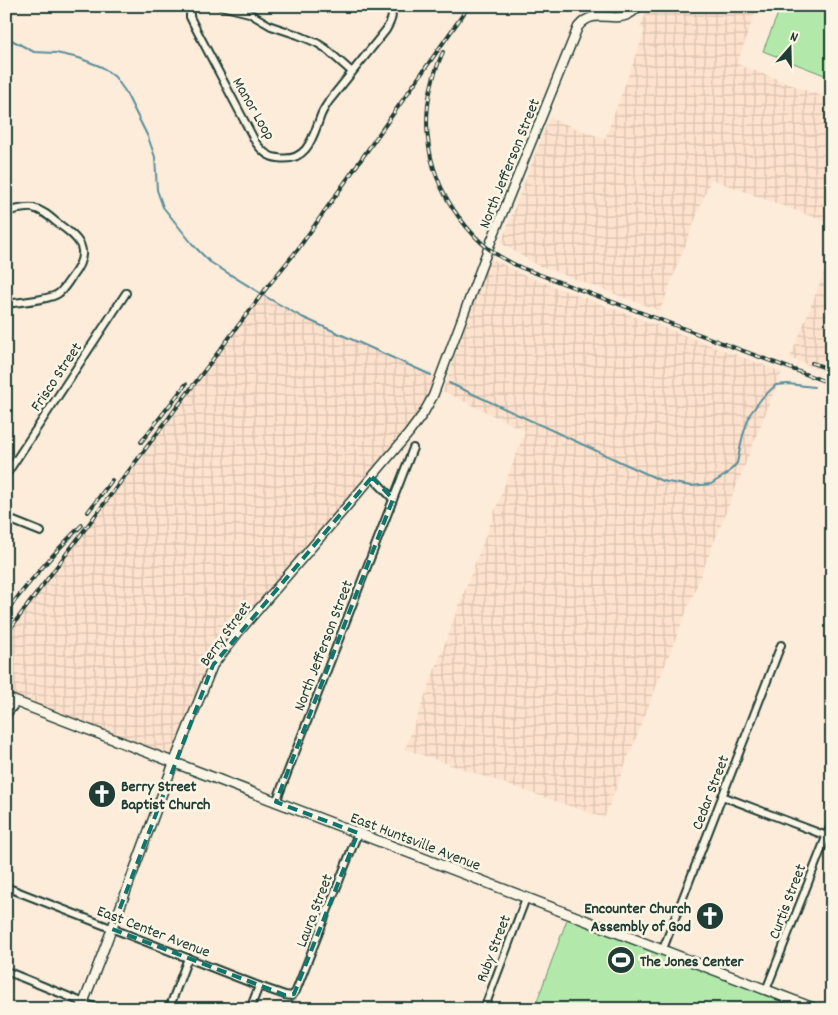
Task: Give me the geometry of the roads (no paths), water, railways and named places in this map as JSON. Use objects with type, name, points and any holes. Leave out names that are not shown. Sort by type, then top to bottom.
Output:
[{"type":"main road","name":"East Huntsville Avenue","points":[[6,698],[816,1009]]},
{"type":"street","name":"Manor Loop","points":[[190,6],[190,18],[260,150],[274,158],[282,159],[298,155],[310,144],[322,112],[329,101],[382,36],[390,22],[392,14],[386,6]]},
{"type":"street","points":[[221,6],[249,13],[271,26],[317,43],[352,72]]},
{"type":"street","name":"North Jefferson Street","points":[[442,374],[488,248],[578,27],[588,18],[594,16],[619,18],[634,13],[639,6]]},
{"type":"street","points":[[6,212],[29,208],[42,212],[74,234],[82,254],[78,268],[59,293],[50,297],[6,304]]},
{"type":"street","name":"Frisco Street","points":[[6,475],[126,293]]},
{"type":"street","name":"Berry Street","points":[[82,1006],[174,762],[213,666],[238,632],[423,414],[442,374]]},
{"type":"street","name":"North Jefferson Street","points":[[276,802],[413,448]]},
{"type":"street","points":[[372,476],[393,499]]},
{"type":"street","points":[[6,518],[41,532]]},
{"type":"street","name":"Cedar Street","points":[[663,949],[780,645]]},
{"type":"street","points":[[6,715],[17,702]]},
{"type":"street","points":[[722,796],[829,837]]},
{"type":"street","name":"Curtis Street","points":[[766,990],[829,837],[832,822]]},
{"type":"street","name":"Laura Street","points":[[292,996],[296,991],[358,833]]},
{"type":"street","points":[[6,895],[8,887]]},
{"type":"street","name":"East Center Avenue","points":[[8,887],[259,986],[292,996]]},
{"type":"street","name":"Ruby Street","points":[[484,1009],[526,898]]},
{"type":"street","points":[[169,1009],[188,958]]},
{"type":"street","points":[[6,971],[82,1006],[99,1009]]},
{"type":"street","points":[[250,1009],[259,986]]},
{"type":"waterway","points":[[6,37],[34,52],[56,53],[79,58],[102,67],[115,77],[125,91],[148,137],[155,157],[157,190],[163,207],[194,246],[210,262],[302,317],[431,375]]},
{"type":"waterway","points":[[449,383],[662,481],[691,486],[711,484],[727,474],[737,463],[750,414],[762,398],[776,385],[788,384],[814,387]]},
{"type":"railway","points":[[6,634],[268,286],[298,249],[469,6]]},
{"type":"railway","points":[[443,52],[435,73],[427,115],[431,157],[446,197],[458,216],[476,238],[493,252],[522,268],[832,384]]},
{"type":"railway","points":[[812,363],[832,370]]},
{"type":"railway","points":[[141,442],[186,384]]},
{"type":"railway","points":[[88,512],[112,480]]},
{"type":"railway","points":[[6,612],[42,567],[82,525]]},
{"type":"place","name":"Berry Street Baptist Church","points":[[102,794]]},
{"type":"place","name":"Encounter Church Assembly of God","points":[[710,916]]},
{"type":"place","name":"The Jones Center","points":[[621,960]]}]
